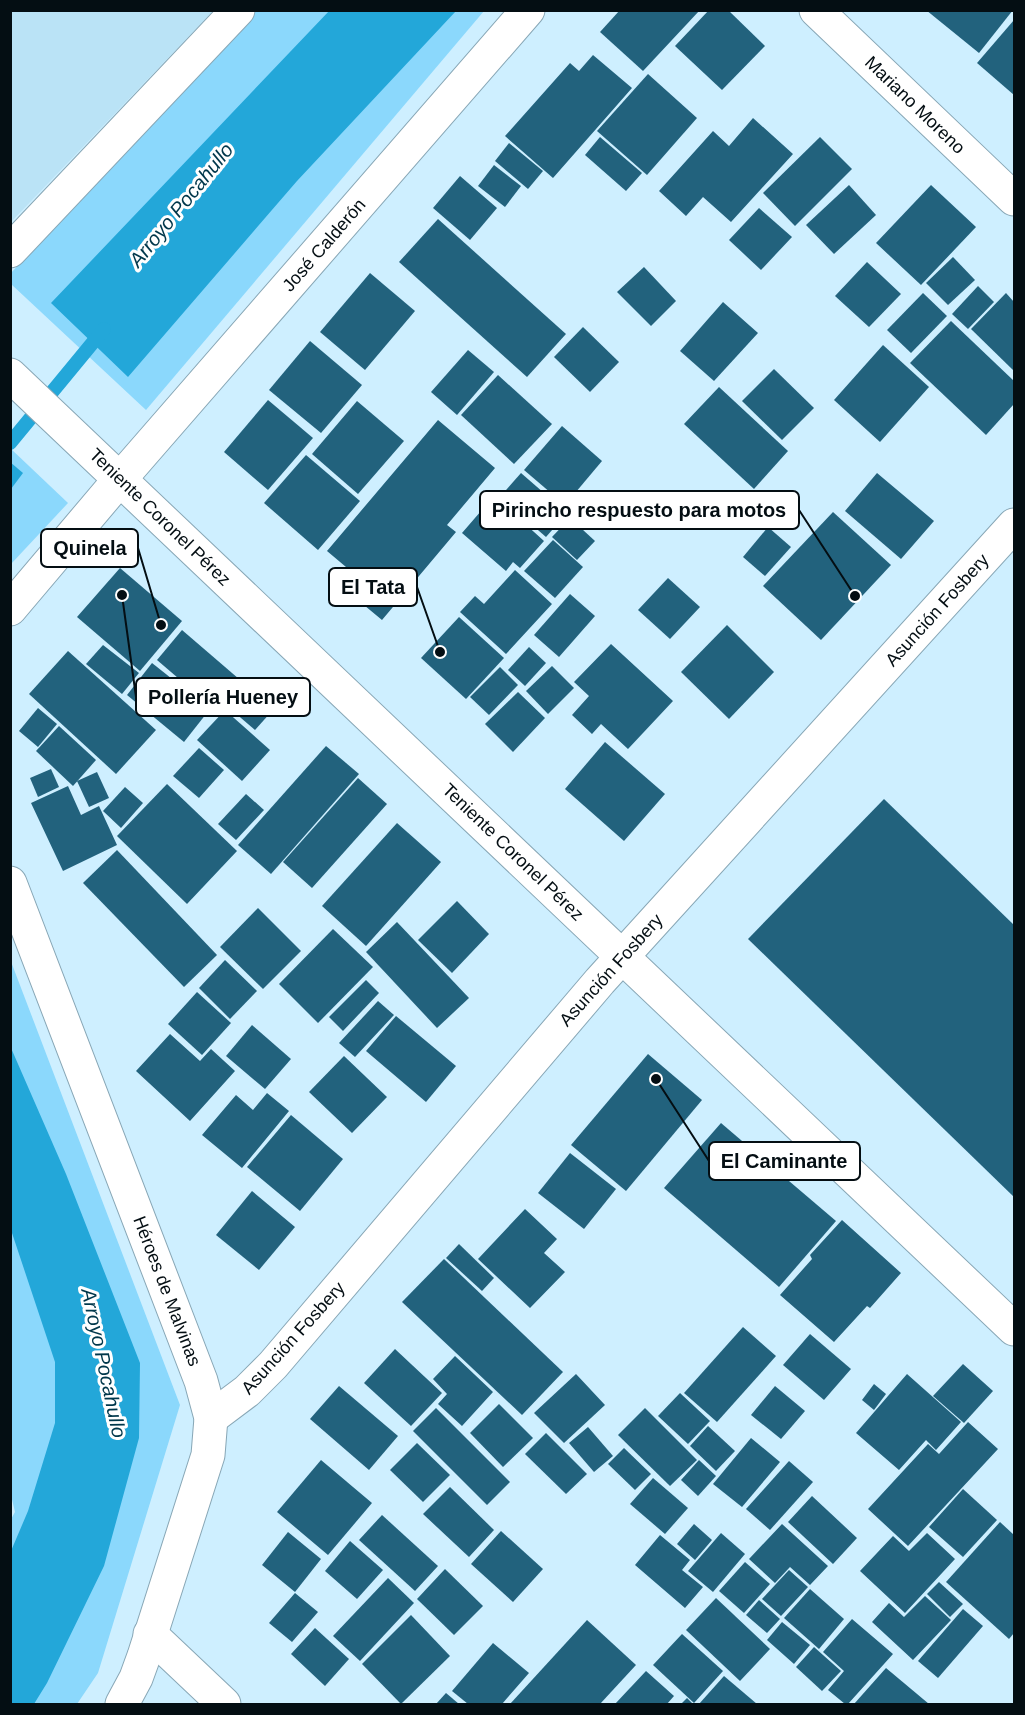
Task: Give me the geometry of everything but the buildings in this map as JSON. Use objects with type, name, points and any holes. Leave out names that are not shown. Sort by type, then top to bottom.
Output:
[{"type":"street","points":[[10,251],[238,10]]},
{"type":"street","name":"José Calderón","points":[[120,479],[528,10]]},
{"type":"street","name":"Mariano Moreno","points":[[816,10],[1014,199]]},
{"type":"street","name":"Teniente Coronel Pérez","points":[[10,375],[1014,1329]]},
{"type":"street","points":[[10,609],[120,479]]},
{"type":"street","name":"Asunción Fosbery","points":[[211,1418],[247,1391],[273,1365],[623,956],[1014,525]]},
{"type":"street","name":"Héroes de Malvinas","points":[[10,883],[201,1381],[211,1418],[208,1455],[136,1678],[122,1704]]},
{"type":"street","points":[[150,1634],[224,1704]]},
{"type":"shaded area","points":[[10,11],[213,11],[11,222]]},
{"type":"shaded area","points":[[256,11],[484,11],[146,410],[11,284],[10,274]]},
{"type":"shaded area","points":[[10,448],[68,503],[11,564],[10,564]]},
{"type":"shaded area","points":[[10,959],[180,1405],[98,1673],[77,1704],[11,1704],[10,1521],[15,1512],[10,1491]]},
{"type":"water","points":[[330,10],[456,11],[297,181],[128,377],[51,303]]},
{"type":"water","points":[[10,462],[23,473],[11,489],[10,489]]},
{"type":"water","points":[[11,1048],[66,1174],[140,1363],[139,1438],[104,1566],[47,1683],[34,1704],[11,1704],[11,1551],[28,1511],[55,1423],[55,1362],[11,1230]]},
{"type":"waterway","name":"Arroyo Pocahullo","points":[[10,443],[104,329]]},
{"type":"place","name":"Pollería Hueney","points":[[122,595]]},
{"type":"place","name":"Pirincho respuesto para motos","points":[[855,596]]},
{"type":"place","name":"Quinela","points":[[161,625]]},
{"type":"place","name":"El Tata","points":[[440,652]]},
{"type":"place","name":"El Caminante","points":[[656,1079]]}]
